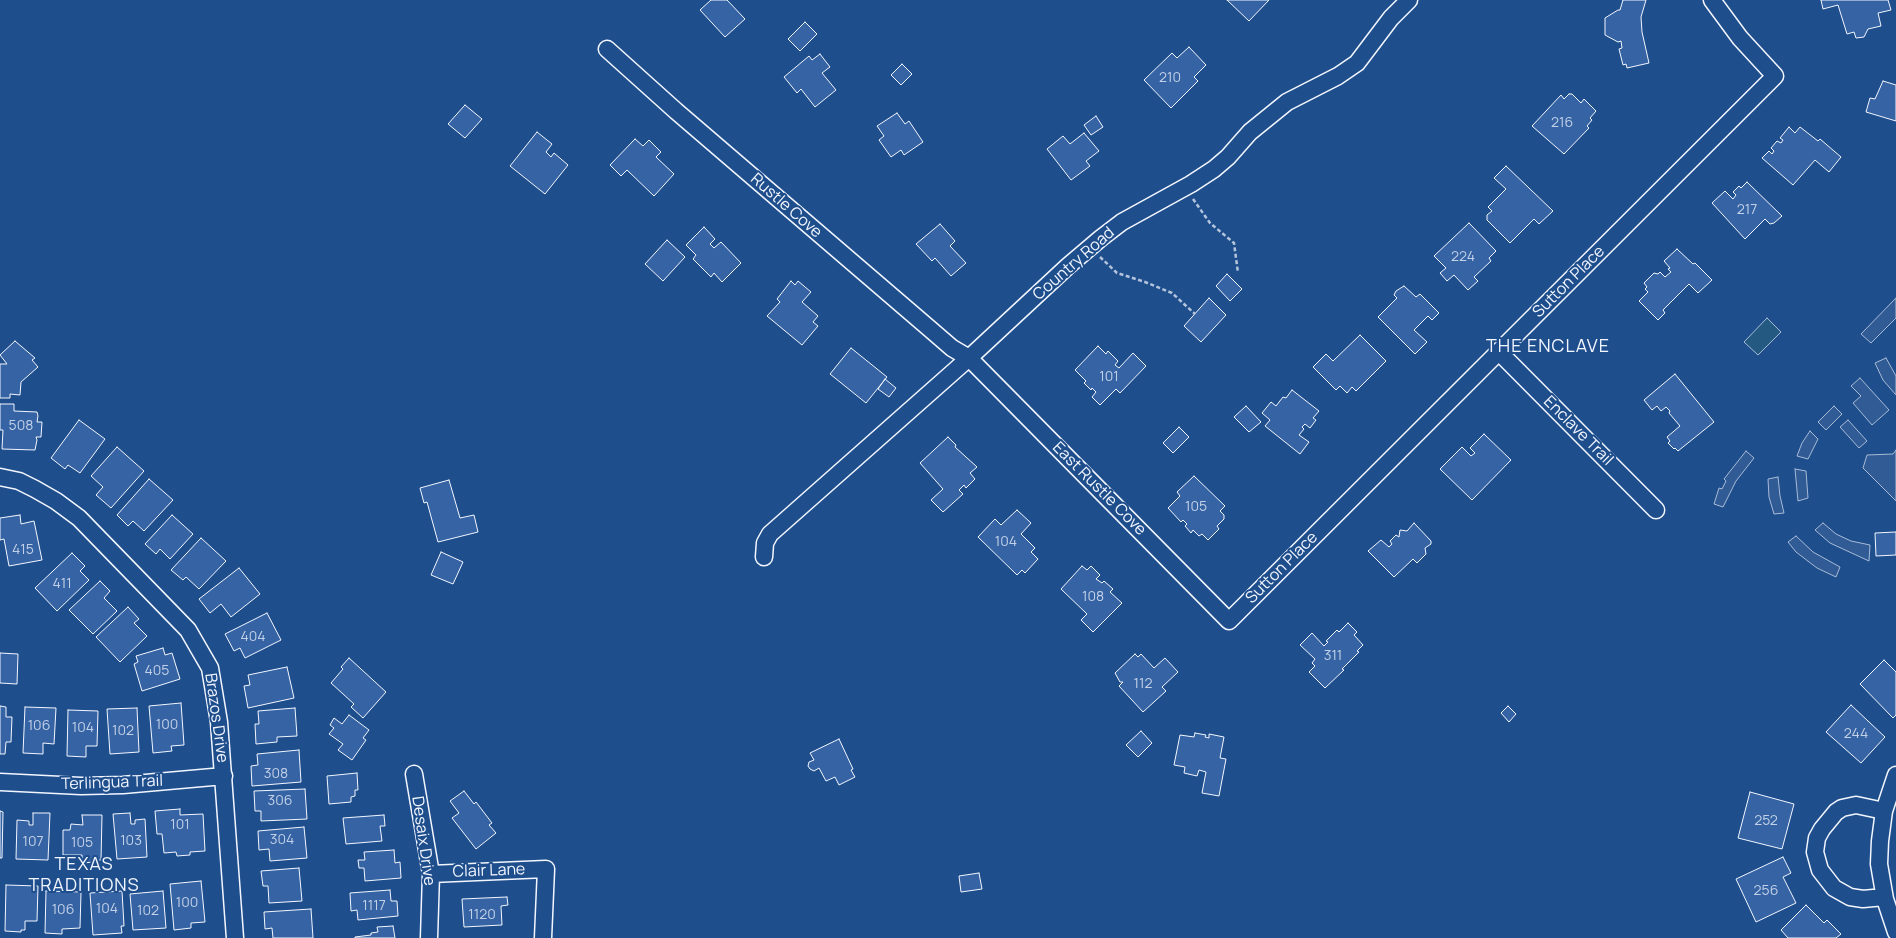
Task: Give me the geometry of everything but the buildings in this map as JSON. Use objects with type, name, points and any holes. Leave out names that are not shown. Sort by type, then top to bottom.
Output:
[{"type":"street","name":"Country Road","points":[[764,557],[765,543],[770,534],[969,358],[1090,247],[1122,222],[1186,187],[1228,157],[1250,132],[1287,102],[1338,76],[1357,63],[1391,18],[1409,0]]},
{"type":"street","name":"Sutton Place","points":[[1229,621],[1775,76],[1740,38],[1712,0]]},
{"type":"street","name":"Rustle Cove","points":[[607,49],[676,111],[944,341],[969,358]]},
{"type":"street","name":"Enclave Trail","points":[[1499,352],[1656,510]]},
{"type":"street","name":"East Rustle Cove","points":[[969,358],[1229,621]]},
{"type":"street","name":"Brazos Drive","points":[[0,477],[19,481],[36,489],[79,518],[188,630],[210,668],[217,704],[224,776],[235,938]]},
{"type":"street","name":"Desaix Drive","points":[[414,774],[431,874],[428,938]]},
{"type":"street","points":[[1896,775],[1884,810],[1879,864],[1884,897],[1896,932]]},
{"type":"street","name":"Terlingua Trail","points":[[0,782],[90,786],[224,776]]},
{"type":"street","points":[[1884,810],[1856,805],[1842,808],[1836,812],[1822,829],[1817,838],[1815,852],[1820,870],[1834,888],[1850,897],[1863,899],[1884,897]]},
{"type":"street","name":"Clair Lane","points":[[431,874],[546,869],[543,938]]},
{"type":"path","points":[[1186,187],[1210,223],[1234,243],[1238,273]]},
{"type":"path","points":[[1090,247],[1117,273],[1172,293],[1195,314]]},
{"type":"shaded area","points":[[1896,298],[1896,318],[1871,343],[1861,334]]},
{"type":"shaded area","points":[[1767,318],[1781,332],[1758,355],[1744,342]]},
{"type":"shaded area","points":[[1886,358],[1896,376],[1896,395],[1883,380],[1875,363]]},
{"type":"shaded area","points":[[1860,378],[1889,410],[1872,425],[1853,403],[1861,396],[1851,386]]},
{"type":"shaded area","points":[[1834,406],[1842,414],[1826,430],[1818,422]]},
{"type":"shaded area","points":[[1848,420],[1867,441],[1859,448],[1840,427]]},
{"type":"shaded area","points":[[1810,431],[1818,439],[1808,459],[1797,456],[1802,443]]},
{"type":"shaded area","points":[[1896,450],[1896,501],[1863,468],[1867,455],[1893,454]]},
{"type":"shaded area","points":[[1746,451],[1754,458],[1736,481],[1723,507],[1714,504],[1719,488],[1722,489],[1726,481],[1724,479]]},
{"type":"shaded area","points":[[1795,469],[1806,471],[1808,498],[1798,501]]},
{"type":"shaded area","points":[[1778,477],[1784,513],[1774,514],[1769,497],[1768,479]]},
{"type":"shaded area","points":[[1823,523],[1836,534],[1851,541],[1870,545],[1869,561],[1830,543],[1815,530]]},
{"type":"shaded area","points":[[1796,536],[1813,552],[1840,567],[1836,577],[1817,568],[1796,552],[1788,542]]},
{"type":"district","name":"THE ENCLAVE","points":[[1548,347]]},
{"type":"district","name":"TEXAS TRADITIONS","points":[[84,875]]}]
